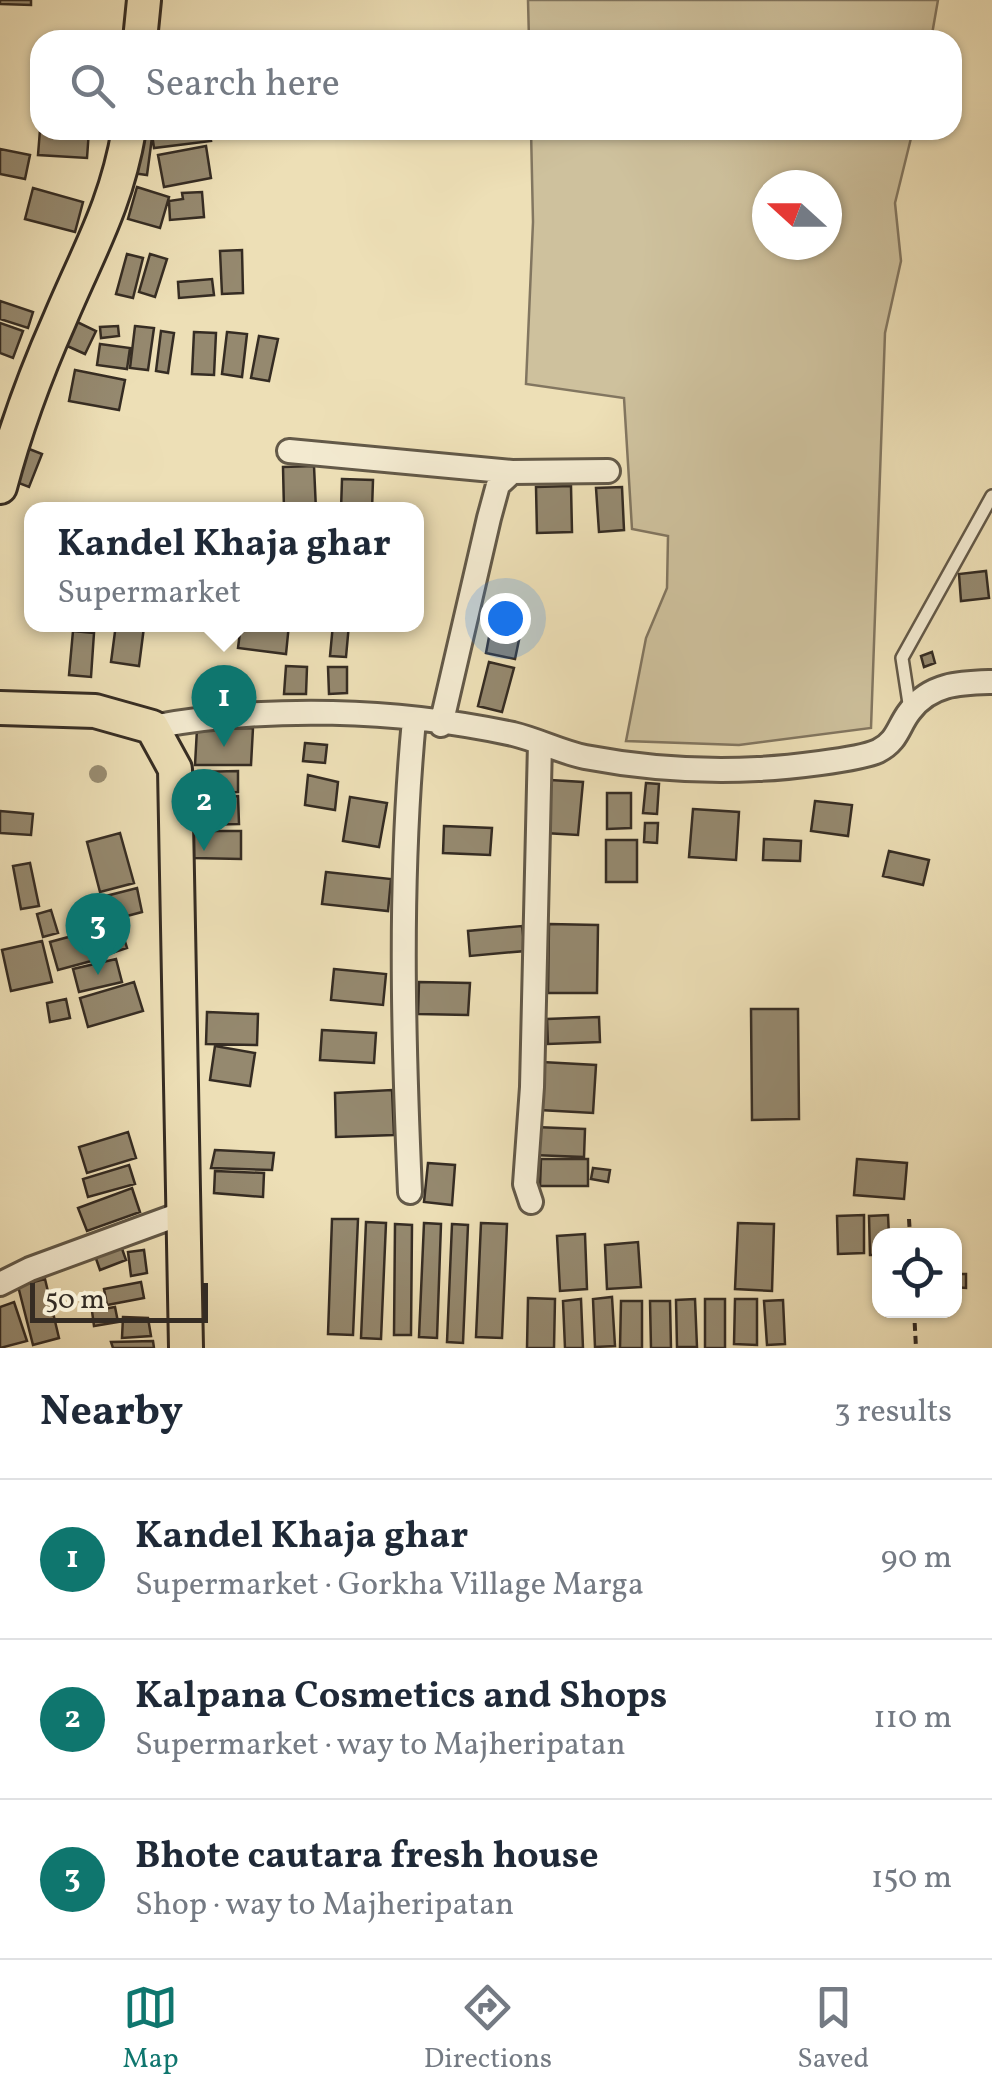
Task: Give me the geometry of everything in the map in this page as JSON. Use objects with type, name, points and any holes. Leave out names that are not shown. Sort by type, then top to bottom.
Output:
[{"type":"main road","points":[[141,30],[144,0]]},
{"type":"main road","points":[[0,487],[41,363],[104,229],[120,180],[127,140]]},
{"type":"main road","points":[[0,708],[95,711],[152,727],[176,769],[186,1348]]},
{"type":"street","points":[[288,451],[512,472],[608,471]]},
{"type":"street","points":[[441,725],[498,485],[512,472]]},
{"type":"street","points":[[152,727],[242,714],[359,714],[513,734],[582,756],[672,770],[762,769],[876,752],[896,739],[910,710],[932,691],[955,683],[992,682]]},
{"type":"street","points":[[410,1192],[402,954],[404,832],[414,720]]},
{"type":"street","points":[[531,1202],[525,1184],[532,1087],[540,743]]},
{"type":"street","points":[[0,1284],[30,1269],[182,1213]]},
{"type":"lane","points":[[910,710],[902,658],[992,496]]},
{"type":"path","points":[[910,1219],[910,1228]]},
{"type":"path","points":[[914,1318],[916,1348]]},
{"type":"shaded area","points":[[528,0],[938,0],[933,30],[529,30]]},
{"type":"shaded area","points":[[531,140],[911,140],[895,203],[901,261],[885,333],[871,728],[739,745],[626,741],[646,638],[667,588],[668,536],[632,529],[624,398],[526,384],[533,222]]},
{"type":"building","points":[[0,0],[31,0],[31,5],[0,4]]},
{"type":"building","points":[[39,140],[88,140],[87,158],[38,155]]},
{"type":"building","points":[[136,140],[152,140],[147,175],[132,173]]},
{"type":"building","points":[[153,140],[211,141],[154,148]]},
{"type":"building","points":[[206,146],[211,178],[164,187],[158,155]]},
{"type":"building","points":[[0,149],[30,155],[25,179],[0,174]]},
{"type":"building","points":[[137,187],[169,197],[160,228],[128,219]]},
{"type":"building","points":[[33,188],[83,202],[75,232],[25,219]]},
{"type":"building","points":[[202,192],[204,217],[170,220],[169,201],[183,199],[182,193]]},
{"type":"building","points":[[242,250],[243,293],[222,294],[220,251]]},
{"type":"building","points":[[127,254],[143,258],[133,298],[116,294]]},
{"type":"building","points":[[150,254],[167,259],[155,297],[139,292]]},
{"type":"building","points":[[212,279],[214,295],[179,298],[178,282]]},
{"type":"building","points":[[0,301],[33,312],[28,328],[0,319]]},
{"type":"building","points":[[75,321],[96,331],[85,354],[65,345]]},
{"type":"building","points":[[0,323],[23,331],[13,358],[0,353]]},
{"type":"building","points":[[118,326],[119,336],[101,338],[100,327]]},
{"type":"building","points":[[135,326],[154,328],[148,370],[130,368]]},
{"type":"building","points":[[161,331],[174,333],[168,373],[156,371]]},
{"type":"building","points":[[194,332],[216,333],[214,375],[192,374]]},
{"type":"building","points":[[227,332],[247,334],[242,377],[222,374]]},
{"type":"building","points":[[259,336],[278,339],[269,381],[251,378]]},
{"type":"building","points":[[100,344],[130,348],[127,369],[97,365]]},
{"type":"building","points":[[75,370],[125,380],[119,410],[69,401]]},
{"type":"building","points":[[19,445],[42,454],[29,487],[6,478]]},
{"type":"building","points":[[314,466],[316,502],[284,502],[283,467]]},
{"type":"building","points":[[342,479],[373,480],[372,502],[341,502]]},
{"type":"building","points":[[571,486],[572,532],[537,533],[536,487]]},
{"type":"building","points":[[622,487],[624,530],[599,532],[596,488]]},
{"type":"building","points":[[986,571],[989,598],[961,601],[959,574]]},
{"type":"building","points":[[508,618],[523,621],[515,659],[486,653],[489,637],[503,640]]},
{"type":"building","points":[[73,632],[94,633],[91,677],[69,675]]},
{"type":"building","points":[[115,632],[143,632],[139,666],[111,662]]},
{"type":"building","points":[[240,632],[288,632],[286,654],[238,648]]},
{"type":"building","points":[[332,632],[348,632],[346,657],[330,656]]},
{"type":"building","points":[[932,652],[935,663],[924,667],[921,656]]},
{"type":"building","points":[[489,662],[514,668],[502,712],[478,706]]},
{"type":"building","points":[[286,666],[307,667],[306,694],[284,694]]},
{"type":"building","points":[[328,667],[347,667],[347,693],[329,694]]},
{"type":"building","points":[[253,728],[251,765],[195,765],[197,729]]},
{"type":"building","points":[[305,743],[327,745],[325,763],[303,761]]},
{"type":"building","points":[[238,771],[238,792],[193,794],[193,772]]},
{"type":"building","points":[[308,775],[338,782],[335,810],[305,805]]},
{"type":"building","points":[[550,780],[583,782],[578,835],[545,833]]},
{"type":"building","points":[[646,783],[659,784],[657,814],[643,813]]},
{"type":"building","points":[[607,793],[631,793],[631,828],[607,829]]},
{"type":"building","points":[[238,796],[239,824],[197,825],[197,797]]},
{"type":"building","points":[[350,797],[387,803],[379,847],[343,841]]},
{"type":"building","points":[[815,801],[852,805],[848,836],[811,831]]},
{"type":"building","points":[[693,809],[739,812],[736,860],[689,857]]},
{"type":"building","points":[[0,811],[33,814],[31,835],[0,833]]},
{"type":"building","points":[[645,823],[658,823],[657,843],[644,842]]},
{"type":"building","points":[[444,826],[492,828],[490,855],[443,853]]},
{"type":"building","points":[[193,831],[241,831],[241,859],[193,858]]},
{"type":"building","points":[[120,833],[134,883],[100,892],[87,842]]},
{"type":"building","points":[[764,839],[801,841],[800,861],[763,860]]},
{"type":"building","points":[[606,840],[637,840],[637,882],[606,882]]},
{"type":"building","points":[[889,851],[929,860],[923,885],[883,876]]},
{"type":"building","points":[[30,863],[39,906],[21,909],[13,866]]},
{"type":"building","points":[[326,872],[391,879],[388,911],[322,904]]},
{"type":"building","points":[[137,888],[142,912],[112,920],[106,896]]},
{"type":"building","points":[[51,910],[58,933],[43,937],[37,914]]},
{"type":"building","points":[[119,922],[127,948],[109,954],[100,929]]},
{"type":"building","points":[[549,924],[598,925],[597,993],[548,993]]},
{"type":"building","points":[[522,926],[525,951],[470,956],[468,931]]},
{"type":"building","points":[[98,929],[106,957],[58,970],[50,942]]},
{"type":"building","points":[[42,941],[52,982],[11,991],[2,950]]},
{"type":"building","points":[[116,959],[122,982],[79,992],[73,969]]},
{"type":"building","points":[[334,969],[386,974],[383,1005],[331,1000]]},
{"type":"building","points":[[134,982],[143,1011],[88,1027],[80,998]]},
{"type":"building","points":[[419,982],[470,983],[468,1015],[418,1014]]},
{"type":"building","points":[[66,999],[70,1018],[50,1022],[47,1003]]},
{"type":"building","points":[[751,1009],[798,1009],[799,1119],[752,1120]]},
{"type":"building","points":[[207,1012],[258,1014],[257,1045],[206,1044]]},
{"type":"building","points":[[599,1017],[600,1042],[548,1044],[547,1019]]},
{"type":"building","points":[[322,1030],[376,1033],[374,1063],[320,1060]]},
{"type":"building","points":[[215,1046],[255,1053],[250,1086],[210,1080]]},
{"type":"building","points":[[542,1062],[596,1065],[593,1113],[540,1110]]},
{"type":"building","points":[[392,1090],[394,1135],[336,1137],[335,1093]]},
{"type":"building","points":[[535,1127],[585,1129],[584,1157],[533,1155]]},
{"type":"building","points":[[128,1132],[136,1158],[87,1173],[79,1147]]},
{"type":"building","points":[[215,1150],[274,1153],[272,1170],[211,1168]]},
{"type":"building","points":[[541,1159],[588,1159],[588,1186],[540,1186]]},
{"type":"building","points":[[857,1159],[907,1163],[904,1199],[854,1195]]},
{"type":"building","points":[[428,1163],[455,1165],[452,1205],[424,1202]]},
{"type":"building","points":[[129,1165],[135,1184],[88,1197],[83,1179]]},
{"type":"building","points":[[593,1168],[610,1170],[608,1182],[591,1179]]},
{"type":"building","points":[[215,1171],[264,1173],[263,1197],[214,1193]]},
{"type":"building","points":[[132,1188],[140,1212],[87,1231],[78,1208]]},
{"type":"building","points":[[864,1215],[864,1253],[838,1254],[837,1216]]},
{"type":"building","points":[[888,1215],[889,1228],[872,1228],[872,1255],[870,1255],[869,1216]]},
{"type":"building","points":[[332,1219],[358,1219],[353,1335],[328,1334]]},
{"type":"building","points":[[366,1222],[386,1223],[381,1339],[361,1338]]},
{"type":"building","points":[[424,1223],[441,1224],[437,1338],[419,1337]]},
{"type":"building","points":[[481,1223],[507,1224],[502,1338],[476,1337]]},
{"type":"building","points":[[738,1223],[774,1224],[772,1291],[735,1289]]},
{"type":"building","points":[[395,1224],[412,1225],[411,1335],[394,1335]]},
{"type":"building","points":[[452,1224],[468,1225],[463,1343],[447,1342]]},
{"type":"building","points":[[585,1234],[587,1289],[560,1291],[557,1236]]},
{"type":"building","points":[[638,1242],[641,1287],[607,1289],[605,1245]]},
{"type":"building","points":[[120,1243],[126,1260],[100,1270],[94,1253]]},
{"type":"building","points":[[144,1250],[147,1273],[131,1276],[128,1252]]},
{"type":"building","points":[[45,1279],[59,1338],[33,1345],[18,1286]]},
{"type":"building","points":[[141,1282],[144,1298],[107,1305],[104,1289]]},
{"type":"building","points":[[612,1297],[615,1346],[595,1347],[593,1299]]},
{"type":"building","points":[[528,1298],[555,1299],[554,1348],[527,1348]]},
{"type":"building","points":[[581,1299],[583,1348],[565,1348],[563,1301]]},
{"type":"building","points":[[695,1299],[697,1347],[677,1347],[676,1300]]},
{"type":"building","points":[[705,1299],[725,1299],[725,1348],[705,1348]]},
{"type":"building","points":[[735,1299],[757,1299],[757,1345],[734,1344]]},
{"type":"building","points":[[783,1300],[785,1344],[767,1345],[764,1301]]},
{"type":"building","points":[[621,1301],[642,1301],[642,1348],[620,1348]]},
{"type":"building","points":[[650,1301],[670,1301],[671,1348],[651,1348]]},
{"type":"building","points":[[14,1302],[27,1341],[0,1348],[0,1307]]},
{"type":"building","points":[[115,1307],[118,1322],[94,1326],[92,1311]]},
{"type":"building","points":[[123,1317],[148,1318],[151,1336],[122,1338]]},
{"type":"building","points":[[153,1341],[154,1348],[113,1348],[111,1342]]},
{"type":"place","name":"Kandel Khaja ghar","points":[[224,747]]},
{"type":"place","name":"Kalpana Cosmetics and Shops","points":[[204,851]]},
{"type":"place","name":"Bhote cautara fresh house","points":[[98,975]]}]
